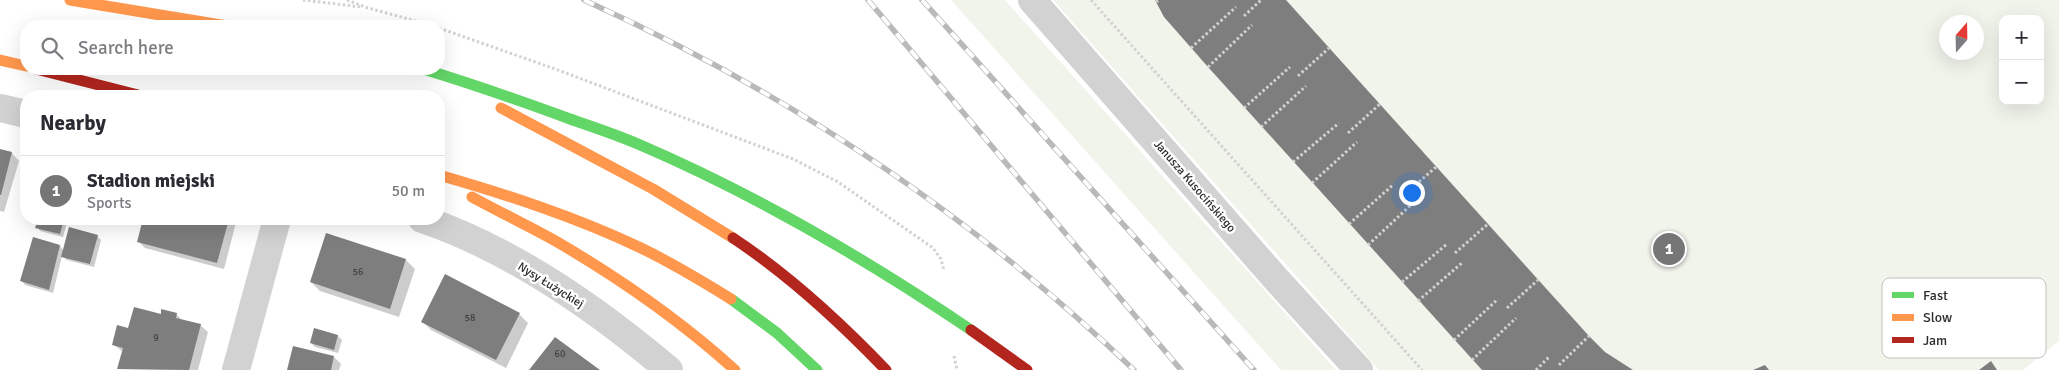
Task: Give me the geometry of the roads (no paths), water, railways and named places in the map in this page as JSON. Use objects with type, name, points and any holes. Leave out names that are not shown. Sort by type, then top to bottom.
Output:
[{"type":"main road","points":[[70,0],[191,20]]},
{"type":"main road","points":[[0,60],[20,65]]},
{"type":"main road","points":[[60,75],[118,90]]},
{"type":"main road","points":[[444,75],[681,206],[740,243],[796,285],[859,341],[886,370]]},
{"type":"main road","points":[[445,75],[636,143],[736,190],[807,226],[911,288],[968,326],[1027,370]]},
{"type":"main road","points":[[445,177],[547,208],[626,240],[667,260],[712,286],[762,321],[817,370]]},
{"type":"main road","points":[[445,183],[571,250],[626,284],[713,350],[735,370]]},
{"type":"street","name":"Janusza Kusocińskiego","points":[[1032,0],[1276,279],[1359,370]]},
{"type":"street","points":[[0,108],[20,113]]},
{"type":"street","points":[[236,370],[275,225]]},
{"type":"street","name":"Nysy Łużyckiej","points":[[439,225],[533,272],[602,317],[669,370]]},
{"type":"railway","points":[[584,0],[659,36],[733,75],[805,117],[875,162],[1009,260],[1134,370]]},
{"type":"railway","points":[[868,0],[1181,370]]},
{"type":"railway","points":[[922,0],[1254,370]]},
{"type":"place","name":"Stadion miejski","points":[[1669,249]]}]
